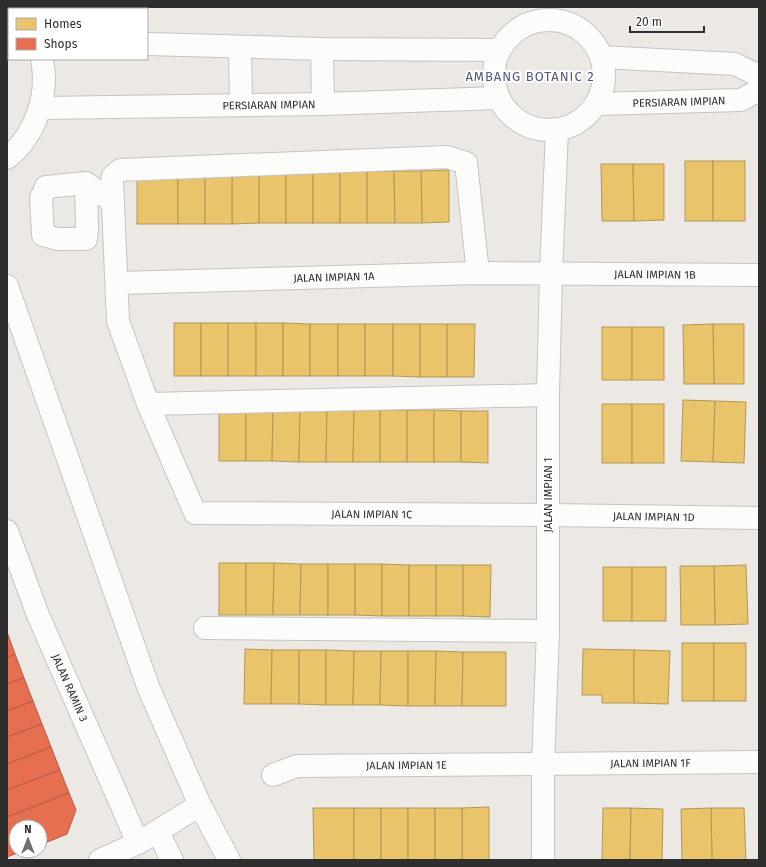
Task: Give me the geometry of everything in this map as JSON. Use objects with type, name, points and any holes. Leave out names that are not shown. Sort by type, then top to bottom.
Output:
[{"type":"street","points":[[554,14],[583,32],[594,43],[601,57],[604,73],[602,89],[596,104],[586,116],[572,125],[557,129],[542,130],[516,120],[506,110],[498,98],[493,74],[499,50],[516,30],[554,14]]},
{"type":"street","points":[[148,44],[322,49],[499,50]]},
{"type":"street","points":[[240,47],[241,104]]},
{"type":"street","points":[[322,49],[323,104]]},
{"type":"street","points":[[601,57],[735,64],[759,76]]},
{"type":"street","points":[[7,158],[14,152],[30,132],[40,108],[45,74],[42,60]]},
{"type":"street","name":"PERSIARAN IMPIAN","points":[[596,104],[741,100],[759,90]]},
{"type":"street","name":"PERSIARAN IMPIAN","points":[[40,108],[323,104],[498,98]]},
{"type":"street","name":"JALAN IMPIAN 1","points":[[543,860],[542,764],[548,631],[548,396],[557,129]]},
{"type":"street","points":[[478,273],[466,163],[447,157],[120,170],[113,176],[112,182],[118,321],[148,404],[548,396]]},
{"type":"street","points":[[86,183],[113,202]]},
{"type":"street","name":"JALAN IMPIAN 1A","points":[[117,283],[478,273],[551,273]]},
{"type":"street","name":"JALAN IMPIAN 1B","points":[[551,273],[759,275]]},
{"type":"street","points":[[7,286],[149,689],[200,805],[229,860]]},
{"type":"street","name":"JALAN IMPIAN 1C","points":[[148,404],[195,512],[548,514]]},
{"type":"street","name":"JALAN IMPIAN 1D","points":[[548,514],[759,518]]},
{"type":"street","name":"JALAN RAMIN 3","points":[[9,540],[38,614],[138,842]]},
{"type":"street","points":[[205,628],[548,631]]},
{"type":"street","name":"JALAN IMPIAN 1F","points":[[542,764],[759,762]]},
{"type":"street","name":"JALAN IMPIAN 1E","points":[[273,776],[297,766],[542,764]]},
{"type":"street","points":[[100,860],[158,832],[200,805]]},
{"type":"street","points":[[158,832],[172,860]]},
{"type":"building: Homes","points":[[685,161],[713,161],[713,221],[685,221]]},
{"type":"building: Homes","points":[[713,161],[745,161],[745,221],[713,221]]},
{"type":"building: Homes","points":[[601,164],[633,164],[634,221],[602,221]]},
{"type":"building: Homes","points":[[633,164],[664,164],[664,220],[634,221]]},
{"type":"building: Homes","points":[[449,170],[449,222],[422,223],[421,171]]},
{"type":"building: Homes","points":[[259,171],[286,171],[286,223],[259,223]]},
{"type":"building: Homes","points":[[259,171],[259,223],[232,224],[232,172]]},
{"type":"building: Homes","points":[[286,171],[313,171],[313,223],[286,223]]},
{"type":"building: Homes","points":[[313,171],[340,171],[340,223],[313,223]]},
{"type":"building: Homes","points":[[340,171],[367,171],[367,223],[340,223]]},
{"type":"building: Homes","points":[[367,171],[394,171],[395,223],[367,223]]},
{"type":"building: Homes","points":[[394,171],[421,171],[422,223],[395,223]]},
{"type":"building: Homes","points":[[137,172],[178,172],[178,224],[137,224]]},
{"type":"building: Homes","points":[[178,172],[205,172],[205,224],[178,224]]},
{"type":"building: Homes","points":[[205,172],[232,172],[232,224],[205,224]]},
{"type":"building: Homes","points":[[174,323],[201,323],[201,376],[174,376]]},
{"type":"building: Homes","points":[[201,323],[228,323],[228,376],[201,376]]},
{"type":"building: Homes","points":[[228,323],[256,323],[256,376],[228,376]]},
{"type":"building: Homes","points":[[256,323],[283,323],[283,376],[256,376]]},
{"type":"building: Homes","points":[[283,323],[310,324],[310,376],[283,376]]},
{"type":"building: Homes","points":[[310,324],[338,324],[338,376],[310,376]]},
{"type":"building: Homes","points":[[338,324],[365,324],[365,376],[338,376]]},
{"type":"building: Homes","points":[[365,324],[393,324],[393,376],[365,376]]},
{"type":"building: Homes","points":[[393,324],[420,324],[420,377],[393,376]]},
{"type":"building: Homes","points":[[420,324],[447,324],[447,377],[420,377]]},
{"type":"building: Homes","points":[[447,324],[475,324],[474,377],[447,377]]},
{"type":"building: Homes","points":[[713,324],[744,324],[744,384],[714,384]]},
{"type":"building: Homes","points":[[713,324],[714,384],[684,384],[683,325]]},
{"type":"building: Homes","points":[[602,327],[632,327],[632,380],[602,380]]},
{"type":"building: Homes","points":[[632,327],[664,327],[664,380],[632,380]]},
{"type":"building: Homes","points":[[683,400],[715,401],[713,462],[681,461]]},
{"type":"building: Homes","points":[[715,401],[746,402],[744,463],[713,462]]},
{"type":"building: Homes","points":[[602,404],[632,404],[632,463],[602,463]]},
{"type":"building: Homes","points":[[632,404],[664,404],[664,463],[632,463]]},
{"type":"building: Homes","points":[[219,409],[246,410],[246,461],[219,461]]},
{"type":"building: Homes","points":[[246,410],[273,410],[272,461],[246,461]]},
{"type":"building: Homes","points":[[273,410],[300,410],[299,462],[272,461]]},
{"type":"building: Homes","points":[[300,410],[327,410],[326,462],[299,462]]},
{"type":"building: Homes","points":[[327,410],[354,410],[353,462],[326,462]]},
{"type":"building: Homes","points":[[354,410],[380,410],[380,462],[353,462]]},
{"type":"building: Homes","points":[[380,410],[407,410],[407,462],[380,462]]},
{"type":"building: Homes","points":[[407,410],[434,410],[434,462],[407,462]]},
{"type":"building: Homes","points":[[434,410],[461,411],[461,462],[434,462]]},
{"type":"building: Homes","points":[[461,411],[488,411],[488,463],[461,462]]},
{"type":"building: Homes","points":[[219,563],[246,563],[246,615],[219,615]]},
{"type":"building: Homes","points":[[246,563],[274,563],[273,615],[246,615]]},
{"type":"building: Homes","points":[[274,563],[301,564],[300,615],[273,615]]},
{"type":"building: Homes","points":[[301,564],[328,564],[328,615],[300,615]]},
{"type":"building: Homes","points":[[328,564],[355,564],[355,615],[328,615]]},
{"type":"building: Homes","points":[[355,564],[382,564],[382,616],[355,615]]},
{"type":"building: Homes","points":[[382,564],[409,565],[409,616],[382,616]]},
{"type":"building: Homes","points":[[409,565],[436,565],[436,616],[409,616]]},
{"type":"building: Homes","points":[[436,565],[463,565],[463,616],[436,616]]},
{"type":"building: Homes","points":[[463,565],[491,565],[490,617],[463,616]]},
{"type":"building: Homes","points":[[746,565],[748,624],[715,625],[714,566]]},
{"type":"building: Homes","points":[[680,566],[714,566],[715,625],[681,625]]},
{"type":"building: Homes","points":[[603,567],[632,567],[632,621],[603,621]]},
{"type":"building: Homes","points":[[632,567],[666,567],[666,621],[632,621]]},
{"type":"building: Homes","points":[[682,643],[714,643],[714,701],[682,701]]},
{"type":"building: Homes","points":[[714,643],[746,643],[746,701],[714,701]]},
{"type":"building: Homes","points":[[245,649],[272,650],[271,704],[244,704]]},
{"type":"building: Homes","points":[[583,649],[634,650],[634,703],[602,703],[602,695],[582,695]]},
{"type":"building: Homes","points":[[272,650],[299,650],[299,704],[271,704]]},
{"type":"building: Homes","points":[[299,650],[326,650],[326,705],[299,704]]},
{"type":"building: Homes","points":[[326,650],[354,651],[353,705],[326,705]]},
{"type":"building: Homes","points":[[634,650],[670,651],[668,704],[634,703]]},
{"type":"building: Homes","points":[[354,651],[381,651],[380,705],[353,705]]},
{"type":"building: Homes","points":[[381,651],[408,651],[408,706],[380,705]]},
{"type":"building: Homes","points":[[408,651],[436,651],[435,706],[408,706]]},
{"type":"building: Homes","points":[[436,651],[463,652],[462,706],[435,706]]},
{"type":"building: Homes","points":[[463,652],[506,652],[506,706],[462,706]]},
{"type":"building: Homes","points":[[489,807],[489,860],[462,860],[462,808]]},
{"type":"building: Homes","points":[[313,808],[354,808],[354,860],[314,860]]},
{"type":"building: Homes","points":[[354,808],[381,808],[381,860],[354,860]]},
{"type":"building: Homes","points":[[381,808],[408,808],[408,860],[381,860]]},
{"type":"building: Homes","points":[[408,808],[435,808],[435,860],[408,860]]},
{"type":"building: Homes","points":[[435,808],[462,808],[462,860],[435,860]]},
{"type":"building: Homes","points":[[603,808],[631,808],[630,860],[602,860]]},
{"type":"building: Homes","points":[[631,808],[663,809],[662,860],[630,860]]},
{"type":"building: Homes","points":[[711,808],[744,808],[746,860],[712,860]]},
{"type":"building: Homes","points":[[711,808],[712,860],[682,860],[681,809]]},
{"type":"building: Shops","points":[[7,632],[15,654],[7,658]]},
{"type":"building: Shops","points":[[15,654],[24,678],[7,684],[7,658]]},
{"type":"building: Shops","points":[[24,678],[33,701],[7,711],[7,684]]},
{"type":"building: Shops","points":[[33,701],[42,724],[7,737],[7,711]]},
{"type":"building: Shops","points":[[42,724],[51,747],[7,764],[7,737]]},
{"type":"building: Shops","points":[[51,747],[60,770],[7,790],[7,764]]},
{"type":"building: Shops","points":[[60,770],[69,793],[7,817],[7,790]]},
{"type":"building: Shops","points":[[69,793],[76,810],[67,834],[48,842],[48,819],[8,819],[7,857],[7,817]]},
{"type":"district","name":"AMBANG BOTANIC 2","points":[[530,76]]}]
